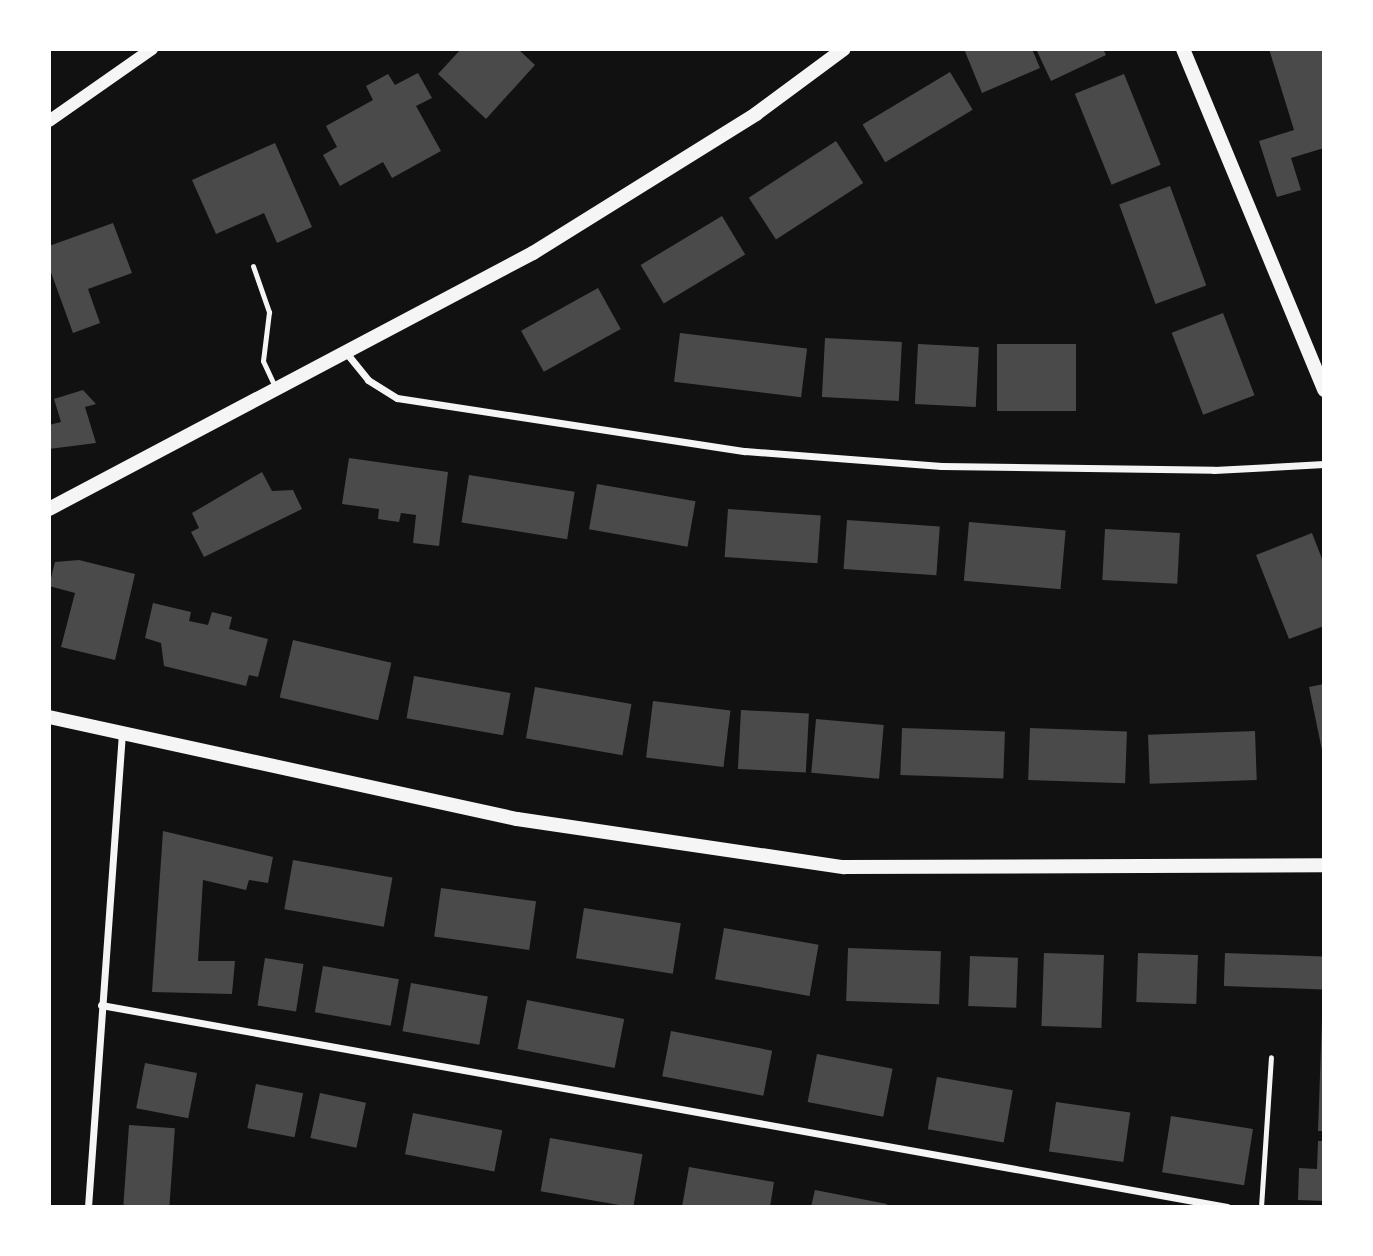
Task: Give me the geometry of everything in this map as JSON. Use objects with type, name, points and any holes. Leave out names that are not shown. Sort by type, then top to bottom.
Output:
[{"type":"main road","points":[[49,509],[348,355],[545,246],[756,114],[844,49]]},
{"type":"main road","points":[[1183,49],[1324,390]]},
{"type":"main road","points":[[49,716],[517,819],[844,867],[1324,864]]},
{"type":"street","points":[[49,121],[152,49]]},
{"type":"street","points":[[348,355],[368,380],[397,398],[745,451],[941,466],[1324,464]]},
{"type":"street","points":[[88,1207],[122,734]]},
{"type":"street","points":[[101,1005],[1227,1207]]},
{"type":"lane","points":[[253,266],[271,322],[263,361],[278,392]]},
{"type":"lane","points":[[1261,1207],[1271,1056]]},
{"type":"building","points":[[461,49],[518,49],[535,65],[486,119],[438,74]]},
{"type":"building","points":[[964,49],[1032,49],[1040,68],[982,93]]},
{"type":"building","points":[[1036,49],[1103,49],[1106,55],[1051,81]]},
{"type":"building","points":[[1269,49],[1324,49],[1324,148],[1291,158],[1301,190],[1277,197],[1259,141],[1294,130]]},
{"type":"building","points":[[950,72],[973,110],[885,162],[863,125]]},
{"type":"building","points":[[418,73],[432,98],[416,106],[441,151],[392,178],[383,162],[340,186],[323,155],[337,147],[326,126],[373,100],[366,86],[388,74],[395,85]]},
{"type":"building","points":[[1124,74],[1161,165],[1112,185],[1075,94]]},
{"type":"building","points":[[836,141],[863,183],[776,240],[749,198]]},
{"type":"building","points":[[275,143],[312,227],[277,243],[264,213],[216,234],[192,180]]},
{"type":"building","points":[[1170,186],[1206,286],[1156,304],[1119,204]]},
{"type":"building","points":[[722,216],[745,255],[664,304],[641,265]]},
{"type":"building","points":[[113,223],[132,273],[88,289],[100,323],[73,333],[49,267],[49,246]]},
{"type":"building","points":[[598,288],[621,329],[544,372],[521,331]]},
{"type":"building","points":[[1223,313],[1255,395],[1203,415],[1172,333]]},
{"type":"building","points":[[680,333],[807,349],[801,397],[674,382]]},
{"type":"building","points":[[825,338],[902,342],[899,401],[822,397]]},
{"type":"building","points":[[918,344],[979,347],[976,407],[915,404]]},
{"type":"building","points":[[997,344],[1076,344],[1076,411],[997,411]]},
{"type":"building","points":[[83,390],[96,404],[85,407],[96,443],[49,449],[49,425],[61,422],[54,399]]},
{"type":"building","points":[[349,458],[448,472],[439,546],[413,543],[416,515],[401,513],[399,522],[378,519],[379,509],[342,504]]},
{"type":"building","points":[[262,472],[272,491],[293,490],[302,509],[204,557],[191,532],[199,528],[192,513]]},
{"type":"building","points":[[469,475],[575,492],[567,539],[461,522]]},
{"type":"building","points":[[597,484],[695,501],[687,547],[589,529]]},
{"type":"building","points":[[728,509],[821,515],[817,563],[725,557]]},
{"type":"building","points":[[847,520],[940,526],[936,575],[844,569]]},
{"type":"building","points":[[969,522],[1066,530],[1060,589],[964,581]]},
{"type":"building","points":[[1105,529],[1180,533],[1177,584],[1102,580]]},
{"type":"building","points":[[1312,533],[1324,564],[1324,626],[1289,639],[1256,555]]},
{"type":"building","points":[[79,560],[135,574],[115,660],[61,647],[75,593],[49,586],[55,562]]},
{"type":"building","points":[[153,603],[191,612],[189,621],[208,625],[212,612],[232,617],[229,629],[268,639],[258,677],[249,675],[246,686],[164,666],[161,643],[145,638]]},
{"type":"building","points":[[293,640],[391,663],[378,720],[280,697]]},
{"type":"building","points":[[414,676],[511,693],[503,735],[407,718]]},
{"type":"building","points":[[1324,684],[1324,755],[1323,755],[1309,687]]},
{"type":"building","points":[[535,687],[632,704],[622,755],[526,738]]},
{"type":"building","points":[[653,701],[730,711],[723,767],[646,758]]},
{"type":"building","points":[[741,710],[809,714],[806,772],[738,769]]},
{"type":"building","points":[[816,719],[884,725],[879,779],[811,773]]},
{"type":"building","points":[[902,728],[1005,732],[1003,779],[900,775]]},
{"type":"building","points":[[1030,728],[1127,731],[1125,783],[1028,780]]},
{"type":"building","points":[[1255,731],[1257,780],[1150,784],[1148,735]]},
{"type":"building","points":[[163,831],[273,857],[268,883],[249,880],[246,890],[203,880],[198,961],[235,961],[232,994],[152,992]]},
{"type":"building","points":[[293,860],[392,878],[384,927],[284,909]]},
{"type":"building","points":[[441,888],[536,901],[529,950],[434,937]]},
{"type":"building","points":[[584,908],[681,923],[673,974],[576,958]]},
{"type":"building","points":[[724,928],[819,945],[810,996],[715,979]]},
{"type":"building","points":[[848,948],[941,951],[939,1004],[846,1001]]},
{"type":"building","points":[[1044,953],[1104,955],[1101,1028],[1041,1026]]},
{"type":"building","points":[[1138,953],[1198,955],[1196,1004],[1136,1002]]},
{"type":"building","points":[[1225,953],[1324,956],[1323,989],[1224,986]]},
{"type":"building","points":[[970,956],[1018,958],[1016,1008],[968,1006]]},
{"type":"building","points":[[265,958],[304,964],[296,1012],[257,1005]]},
{"type":"building","points":[[323,966],[399,979],[391,1026],[315,1012]]},
{"type":"building","points":[[411,983],[488,997],[479,1045],[402,1031]]},
{"type":"building","points":[[527,1000],[624,1019],[615,1068],[517,1049]]},
{"type":"building","points":[[1322,1019],[1324,1131],[1318,1131]]},
{"type":"building","points":[[671,1031],[772,1051],[763,1096],[662,1076]]},
{"type":"building","points":[[817,1054],[893,1069],[883,1117],[808,1102]]},
{"type":"building","points":[[145,1063],[197,1073],[188,1118],[136,1108]]},
{"type":"building","points":[[937,1077],[1013,1090],[1004,1143],[928,1129]]},
{"type":"building","points":[[256,1084],[303,1093],[295,1137],[247,1128]]},
{"type":"building","points":[[320,1093],[366,1103],[356,1148],[310,1138]]},
{"type":"building","points":[[1056,1102],[1130,1112],[1123,1162],[1049,1152]]},
{"type":"building","points":[[413,1113],[502,1130],[494,1172],[405,1154]]},
{"type":"building","points":[[1171,1116],[1253,1129],[1244,1185],[1162,1172]]},
{"type":"building","points":[[129,1125],[175,1128],[169,1207],[123,1205]]},
{"type":"building","points":[[550,1138],[643,1154],[633,1207],[541,1191]]},
{"type":"building","points":[[1318,1141],[1324,1141],[1324,1201],[1298,1200],[1299,1168],[1317,1169]]},
{"type":"building","points":[[689,1167],[774,1182],[770,1207],[682,1207]]},
{"type":"building","points":[[815,1190],[887,1204],[886,1207],[811,1207]]}]
